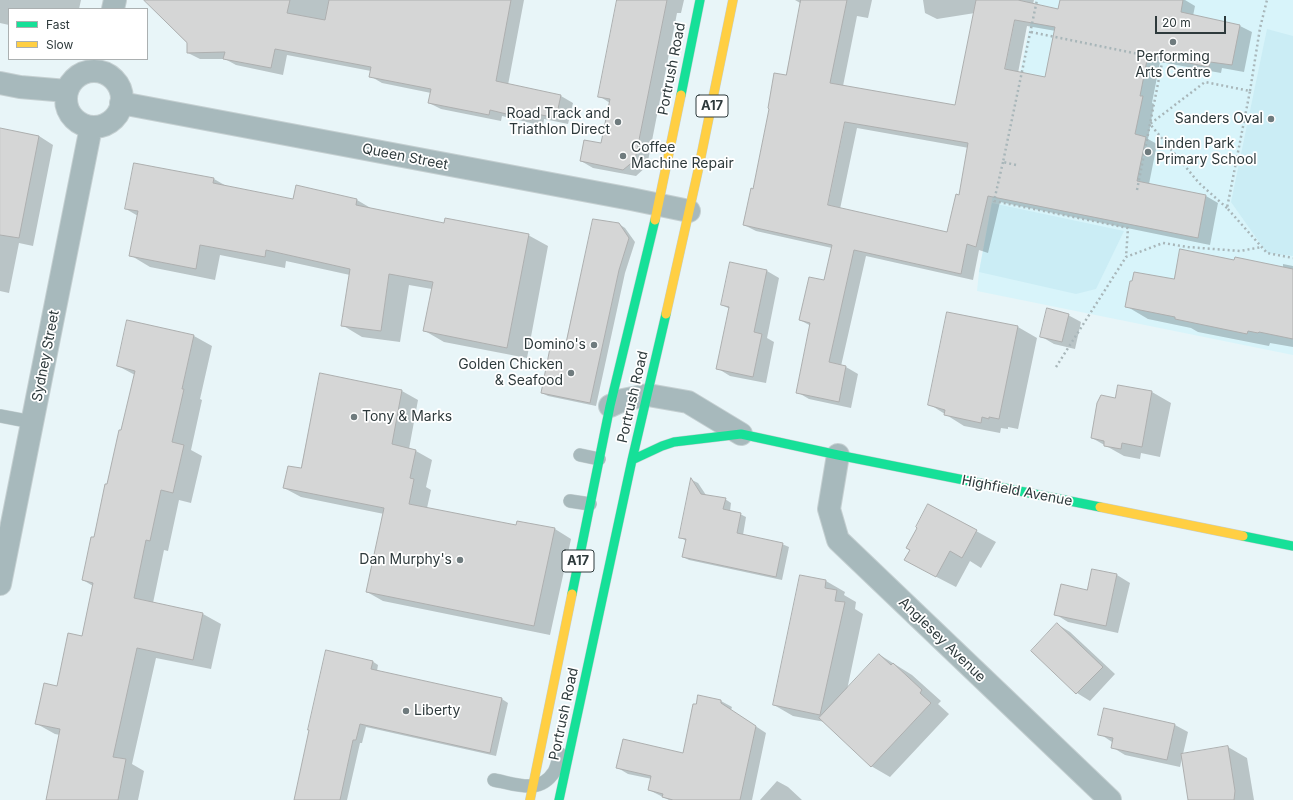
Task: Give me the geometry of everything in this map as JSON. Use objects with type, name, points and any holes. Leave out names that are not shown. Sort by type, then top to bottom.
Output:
[{"type":"main road","name":"Portrush Road","points":[[531,794],[610,406],[659,205],[700,0]]},
{"type":"main road","name":"Portrush Road","points":[[559,800],[632,460],[689,212],[733,0]]},
{"type":"main road","name":"Highfield Avenue","points":[[632,460],[674,442],[742,434],[838,455],[1293,546]]},
{"type":"street","points":[[102,66],[109,76],[117,83],[121,91],[120,109],[116,117],[99,127],[91,127],[82,124],[74,119],[69,111],[66,101],[68,91],[73,81],[81,75],[102,66]]},
{"type":"street","points":[[0,83],[68,91]]},
{"type":"street","name":"Queen Street","points":[[121,103],[659,205],[689,212]]},
{"type":"street","name":"Sydney Street","points":[[0,584],[91,127]]},
{"type":"street","name":"Highfield Avenue","points":[[610,406],[623,400],[648,395],[688,402],[742,434]]},
{"type":"street","name":"Anglesey Avenue","points":[[838,455],[829,509],[838,540],[1110,800]]},
{"type":"lane","points":[[0,416],[32,422]]},
{"type":"lane","points":[[580,455],[599,459]]},
{"type":"lane","points":[[570,501],[590,504]]},
{"type":"lane","points":[[494,780],[531,794],[546,781],[554,771],[588,665]]},
{"type":"path","points":[[1038,0],[994,201],[1128,228],[1126,257],[1056,367]]},
{"type":"path","points":[[1227,208],[1250,91],[1260,28],[1267,0]]},
{"type":"path","points":[[1031,32],[1163,59]]},
{"type":"path","points":[[1137,190],[1164,53]]},
{"type":"path","points":[[1150,124],[1205,82],[1250,91]]},
{"type":"path","points":[[1150,124],[1199,183],[1227,208],[1267,253],[1293,258]]},
{"type":"path","points":[[1003,162],[1016,165]]},
{"type":"path","points":[[1126,257],[1163,243],[1188,247],[1240,251],[1262,247]]},
{"type":"shaded area","name":"Linden Park Primary School","points":[[1035,0],[1293,0],[1293,355],[977,291],[995,183],[1010,121]]},
{"type":"shaded area","name":"Sanders Oval","points":[[1267,29],[1293,36],[1293,256],[1267,253],[1231,202]]},
{"type":"shaded area","points":[[992,203],[1124,231],[1096,289],[1076,294],[979,272]]},
{"type":"building","points":[[144,0],[290,0],[287,13],[325,20],[329,0],[511,0],[496,81],[561,95],[556,118],[532,113],[531,120],[490,110],[489,115],[428,103],[431,89],[369,77],[371,67],[275,49],[271,68],[223,59],[225,52],[187,53],[187,43]]},
{"type":"building","points":[[617,0],[667,0],[635,160],[623,170],[580,161],[584,140],[601,143],[610,99],[598,97]]},
{"type":"building","points":[[801,0],[847,0],[830,83],[955,105],[976,0],[1018,0],[1058,9],[1060,0],[1183,0],[1181,12],[1240,25],[1232,65],[1210,62],[1209,67],[1148,55],[1140,96],[1143,96],[1135,134],[1146,137],[1137,181],[1206,195],[1198,238],[988,196],[976,247],[967,244],[961,274],[854,250],[829,362],[846,366],[839,402],[796,393],[810,323],[799,320],[809,277],[824,280],[832,245],[743,225],[751,188],[753,189],[769,109],[774,73],[786,75]],"holes":[[[1015,20],[1055,27],[1045,77],[1005,69]],[[845,122],[968,143],[959,195],[956,194],[947,232],[828,205]]]},
{"type":"building","points":[[0,128],[39,136],[19,238],[0,235]]},
{"type":"building","points":[[134,163],[214,178],[213,183],[293,199],[296,185],[357,199],[356,205],[444,223],[445,218],[529,234],[507,348],[423,331],[433,282],[389,274],[381,331],[341,326],[350,269],[266,250],[265,257],[200,245],[196,269],[129,256],[138,211],[125,209]]},
{"type":"building","points":[[593,219],[619,223],[629,238],[619,270],[590,403],[541,393],[551,343],[565,346]]},
{"type":"building","points":[[1180,249],[1234,260],[1235,257],[1293,269],[1293,339],[1259,332],[1248,331],[1247,334],[1125,307],[1130,281],[1132,281],[1134,272],[1174,279]]},
{"type":"building","points":[[730,262],[767,270],[754,332],[762,334],[753,377],[716,369],[729,307],[721,305]]},
{"type":"building","points":[[1047,308],[1069,314],[1062,342],[1040,337]]},
{"type":"building","points":[[947,312],[1018,326],[999,419],[982,417],[981,423],[944,415],[945,410],[928,405]]},
{"type":"building","points":[[127,320],[194,335],[172,442],[184,445],[173,493],[161,490],[150,541],[146,540],[134,598],[203,613],[193,660],[137,648],[113,757],[126,759],[118,800],[46,800],[60,729],[35,724],[44,683],[57,686],[68,633],[82,636],[93,583],[82,580],[91,537],[94,537],[105,484],[107,484],[119,430],[121,430],[135,371],[117,366]]},
{"type":"building","points":[[320,373],[402,390],[392,444],[416,450],[410,478],[414,479],[409,504],[516,525],[517,521],[555,528],[534,626],[366,592],[384,508],[283,488],[288,466],[301,468]]},
{"type":"building","points":[[1118,385],[1152,391],[1142,447],[1122,443],[1121,449],[1104,446],[1104,441],[1091,438],[1097,403],[1101,395],[1115,398]]},
{"type":"building","points":[[691,478],[701,494],[726,498],[723,509],[741,513],[737,533],[783,543],[776,577],[682,557],[686,539],[679,538]]},
{"type":"building","points":[[928,504],[977,530],[962,558],[950,551],[936,577],[904,560],[910,550],[906,548]]},
{"type":"building","points":[[1092,569],[1117,574],[1106,626],[1054,615],[1061,584],[1087,590]]},
{"type":"building","points":[[800,575],[826,580],[825,588],[837,590],[835,601],[845,602],[820,715],[773,705]]},
{"type":"building","points":[[1057,623],[1103,667],[1076,694],[1031,651]]},
{"type":"building","name":"Liberty","points":[[326,650],[373,661],[371,669],[502,698],[490,753],[360,724],[356,740],[353,740],[340,800],[294,800]]},
{"type":"building","points":[[879,654],[891,665],[893,663],[922,690],[920,693],[931,703],[871,767],[819,718]]},
{"type":"building","points":[[698,695],[721,700],[721,703],[756,726],[740,800],[673,800],[662,797],[663,794],[648,790],[651,776],[616,768],[623,739],[683,753],[693,704],[696,704]]},
{"type":"building","points":[[1104,708],[1175,724],[1167,760],[1111,748],[1113,738],[1098,735]]},
{"type":"building","points":[[1228,746],[1235,791],[1234,800],[1188,800],[1181,754]]},
{"type":"traffic: fast","points":[[681,95],[700,0]]},
{"type":"traffic: fast","points":[[572,594],[610,406],[655,220]]},
{"type":"traffic: fast","points":[[559,800],[632,460],[666,314]]},
{"type":"traffic: fast","points":[[632,460],[674,442],[741,434],[838,455],[1100,507]]},
{"type":"traffic: fast","points":[[1243,536],[1293,546]]},
{"type":"traffic: slow","points":[[666,314],[698,171],[733,0]]},
{"type":"traffic: slow","points":[[655,220],[681,95]]},
{"type":"traffic: slow","points":[[1100,507],[1243,536]]},
{"type":"traffic: slow","points":[[530,800],[572,594]]},
{"type":"place","name":"Performing Arts Centre","points":[[1173,42]]},
{"type":"place","name":"Sanders Oval","points":[[1271,119]]},
{"type":"place","name":"Road Track and Triathlon Direct","points":[[618,122]]},
{"type":"place","name":"Linden Park Primary School","points":[[1148,152]]},
{"type":"place","name":"Coffee Machine Repair","points":[[623,156]]},
{"type":"place","name":"Domino's","points":[[594,345]]},
{"type":"place","name":"Golden Chicken & Seafood","points":[[571,373]]},
{"type":"place","name":"Tony & Marks","points":[[354,417]]},
{"type":"place","name":"Dan Murphy's","points":[[460,560]]},
{"type":"place","name":"Liberty","points":[[406,711]]}]
